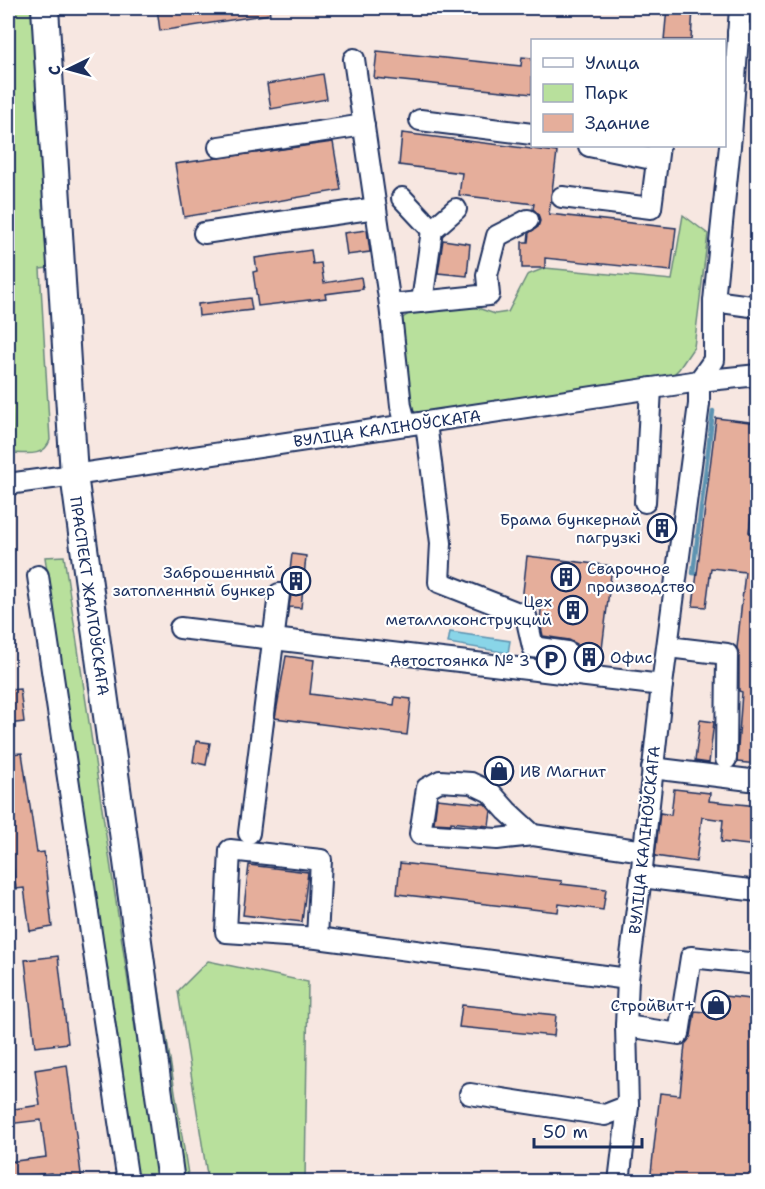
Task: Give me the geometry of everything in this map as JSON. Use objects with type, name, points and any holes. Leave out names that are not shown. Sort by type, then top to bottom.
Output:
[{"type":"main road","name":"ПРАСПЕКТ ЖАЛТОЎСКАГА","points":[[45,8],[74,475],[171,1182]]},
{"type":"street","points":[[699,381],[714,360],[714,301],[728,136],[748,34],[740,8]]},
{"type":"street","points":[[354,59],[390,305],[401,406],[406,425]]},
{"type":"street","points":[[420,120],[531,134]]},
{"type":"street","points":[[219,147],[364,125]]},
{"type":"street","points":[[562,197],[651,208],[658,153],[599,147]]},
{"type":"street","points":[[402,198],[432,230]]},
{"type":"street","points":[[204,233],[376,208]]},
{"type":"street","points":[[422,302],[432,230],[456,209]]},
{"type":"street","points":[[390,305],[489,295],[487,275],[497,236],[528,220]]},
{"type":"street","points":[[714,301],[758,307]]},
{"type":"street","name":"ВУЛІЦА КАЛІНОЎСКАГА","points":[[8,484],[699,381],[758,375]]},
{"type":"street","name":"ВУЛІЦА КАЛІНОЎСКАГА","points":[[619,1182],[628,1106],[626,1026],[628,979],[662,685],[699,404],[699,381]]},
{"type":"street","points":[[645,502],[651,388]]},
{"type":"street","points":[[426,423],[441,543],[439,582],[526,616],[533,647],[567,652],[566,674]]},
{"type":"street","points":[[38,576],[128,1182]]},
{"type":"street","points":[[249,833],[279,594]]},
{"type":"street","points":[[180,628],[662,685]]},
{"type":"street","points":[[668,647],[727,654],[726,759]]},
{"type":"street","points":[[652,768],[758,781]]},
{"type":"street","points":[[533,835],[507,812],[490,792],[471,783],[440,781],[427,788],[420,834],[497,839],[533,835],[644,851]]},
{"type":"street","points":[[316,938],[321,860],[230,850],[226,932],[316,938],[628,979]]},
{"type":"street","points":[[641,877],[758,891]]},
{"type":"street","points":[[626,1026],[679,1034],[691,957],[758,964]]},
{"type":"street","points":[[470,1094],[605,1116],[628,1106]]},
{"type":"green space","points":[[8,8],[32,8],[48,268],[40,269],[50,440],[44,449],[31,454],[14,453],[8,357]]},
{"type":"green space","points":[[683,215],[708,234],[694,347],[672,376],[424,416],[414,412],[407,396],[397,322],[413,311],[469,305],[495,314],[508,312],[527,275],[545,268],[672,280]]},
{"type":"green space","points":[[64,556],[158,1181],[133,1181],[45,557]]},
{"type":"green space","points":[[128,791],[189,1181],[181,1181]]},
{"type":"green space","points":[[208,961],[308,982],[305,1181],[208,1181],[178,991]]},
{"type":"water","points":[[450,632],[510,641],[508,653],[448,643]]},
{"type":"building","points":[[157,8],[269,8],[270,14],[160,31]]},
{"type":"building","points":[[667,8],[693,8],[691,39],[664,39]]},
{"type":"building","points":[[377,51],[521,66],[522,57],[531,58],[531,94],[374,78]]},
{"type":"building","points":[[323,74],[327,99],[271,109],[267,84]]},
{"type":"building","points":[[402,133],[557,152],[549,214],[676,228],[671,271],[545,258],[545,268],[522,268],[522,242],[528,242],[529,233],[538,227],[540,221],[533,209],[534,204],[459,195],[462,173],[399,165]]},
{"type":"building","points":[[333,142],[341,190],[184,217],[175,164]]},
{"type":"building","points":[[367,230],[370,252],[347,255],[344,233]]},
{"type":"building","points":[[443,240],[470,244],[467,276],[438,273]]},
{"type":"building","points":[[311,250],[313,264],[321,263],[324,283],[361,277],[363,289],[325,294],[326,298],[258,306],[253,272],[257,271],[255,258]]},
{"type":"building","points":[[250,298],[252,310],[199,316],[198,304]]},
{"type":"building","points":[[716,418],[758,423],[758,462],[749,532],[758,533],[758,764],[737,762],[742,692],[739,691],[737,648],[745,572],[711,568],[706,607],[693,606]]},
{"type":"building","name":"Заброшенный затопленный бункер","points":[[292,554],[306,556],[301,608],[289,607],[291,595],[288,587]]},
{"type":"building","points":[[527,556],[612,566],[600,666],[579,663],[577,644],[569,640],[543,636],[540,622],[541,610],[522,601]]},
{"type":"building","points":[[286,656],[314,660],[310,694],[394,705],[395,697],[411,699],[407,735],[275,718]]},
{"type":"building","points":[[20,689],[24,722],[8,724],[8,690]]},
{"type":"building","points":[[700,720],[714,722],[709,763],[695,761]]},
{"type":"building","points":[[196,741],[210,743],[206,765],[193,762]]},
{"type":"building","points":[[22,753],[37,853],[44,852],[52,927],[30,931],[24,888],[16,889],[10,842],[8,842],[8,754]]},
{"type":"building","points":[[495,765],[512,766],[510,780],[494,779]]},
{"type":"building","points":[[674,789],[710,793],[709,801],[758,806],[758,846],[721,842],[723,820],[702,817],[696,862],[655,856],[660,813],[671,815]]},
{"type":"building","points":[[437,799],[485,804],[491,811],[489,826],[451,822],[451,824],[434,823]]},
{"type":"building","points":[[400,863],[562,881],[561,884],[606,889],[603,910],[559,904],[558,912],[397,894]]},
{"type":"building","points":[[249,865],[308,872],[302,922],[243,915]]},
{"type":"building","points":[[58,956],[68,1043],[35,1047],[25,960]]},
{"type":"building","points":[[707,994],[758,1000],[758,1182],[650,1182],[660,1093],[680,1095],[685,1044],[691,1036],[695,1011],[705,1012]]},
{"type":"building","points":[[462,1005],[556,1015],[554,1036],[459,1027]]},
{"type":"building","points":[[67,1065],[82,1182],[52,1182],[51,1173],[8,1178],[8,1162],[46,1157],[41,1120],[8,1124],[8,1110],[40,1105],[35,1070]]},
{"type":"waterway","points":[[701,574],[693,573],[713,411]]},
{"type":"place","name":"Брама бункернай пагрузкі","points":[[662,528]]},
{"type":"place","name":"Сварочное производство","points":[[566,577]]},
{"type":"place","name":"Заброшенный затопленный бункер","points":[[296,581]]},
{"type":"place","name":"Цех металлоконструкций","points":[[573,610]]},
{"type":"place","name":"Офис","points":[[589,657]]},
{"type":"place","name":"Автостоянка № 3","points":[[551,660]]},
{"type":"place","name":"ИВ Магнит","points":[[499,771]]},
{"type":"place","name":"СтройВит+","points":[[716,1005]]}]
